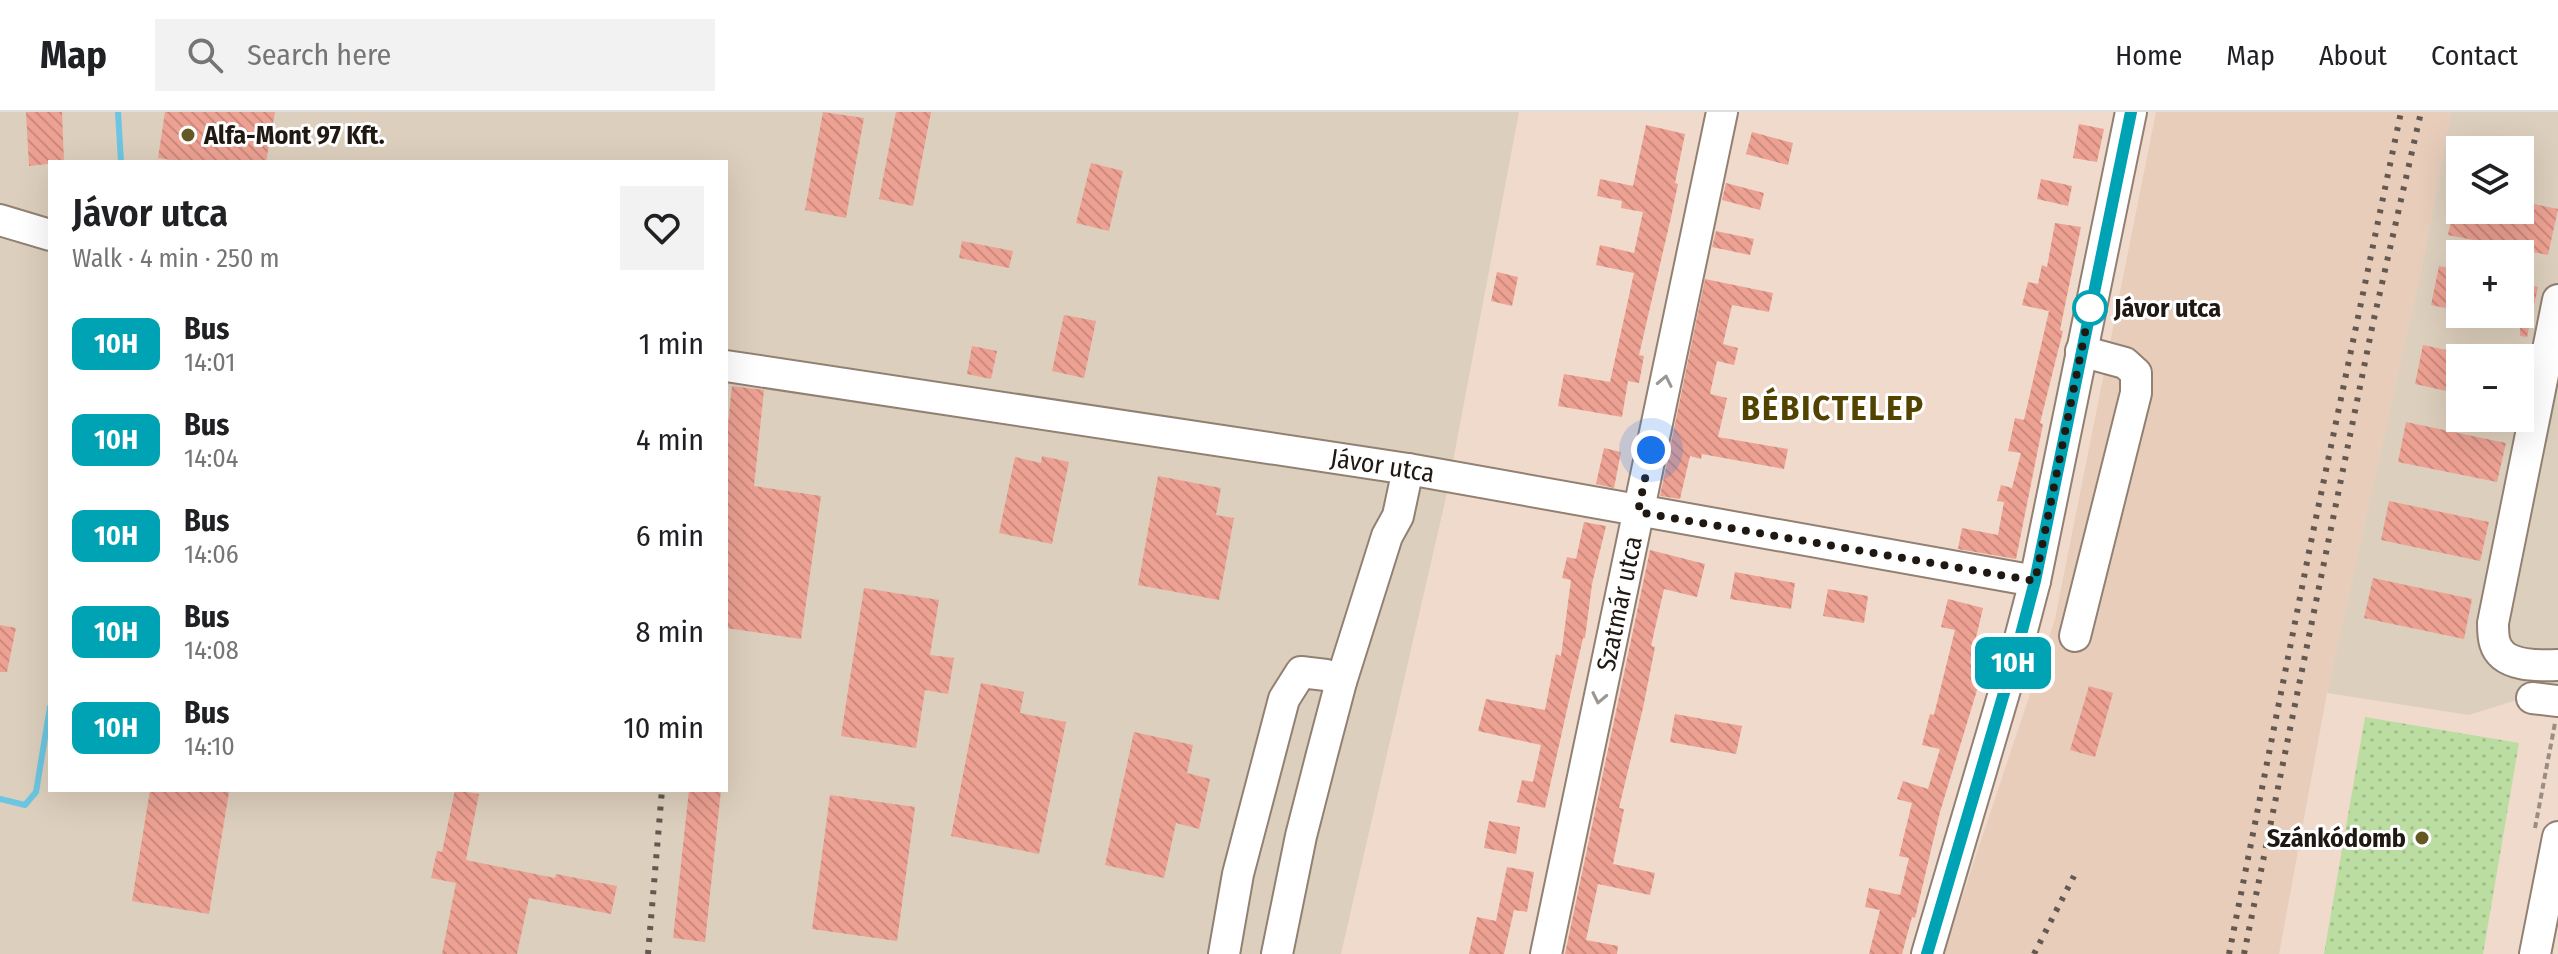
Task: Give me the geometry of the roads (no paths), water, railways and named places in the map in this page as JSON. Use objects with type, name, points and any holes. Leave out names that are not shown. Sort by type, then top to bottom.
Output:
[{"type":"street","name":"Szatmár utca","points":[[1546,954],[1722,112]]},
{"type":"street","points":[[1927,954],[2035,581],[2131,112]]},
{"type":"street","points":[[0,220],[48,234]]},
{"type":"street","points":[[2558,300],[2493,623],[2495,645],[2507,659],[2537,666],[2558,665]]},
{"type":"street","points":[[2075,636],[2136,393],[2136,373],[2125,363],[2081,351]]},
{"type":"street","name":"Jávor utca","points":[[728,366],[1408,469],[2035,581]]},
{"type":"street","points":[[1277,954],[1301,836],[1341,682],[1387,536],[1398,516],[1408,469]]},
{"type":"street","points":[[1224,954],[1238,874],[1284,699],[1301,672],[1326,675],[1341,682]]},
{"type":"street","points":[[1249,830],[1263,815],[1288,820],[1301,836]]},
{"type":"street","points":[[2535,954],[2558,837]]},
{"type":"waterway","points":[[118,112],[121,160]]},
{"type":"waterway","points":[[0,799],[25,805],[36,792],[48,719]]},
{"type":"railway","points":[[2229,954],[2401,112]]},
{"type":"railway","points":[[2244,954],[2373,323],[2421,112]]},
{"type":"railway","points":[[648,954],[662,792]]},
{"type":"railway","points":[[2034,954],[2074,876]]},
{"type":"place","name":"Alfa-Mont 97 Kft.","points":[[188,135]]},
{"type":"place","name":"Jávor utca","points":[[2090,308]]},
{"type":"place","name":"Szánkódomb","points":[[2422,838]]},
{"type":"district","name":"BÉBICTELEP","points":[[1833,408]]}]
